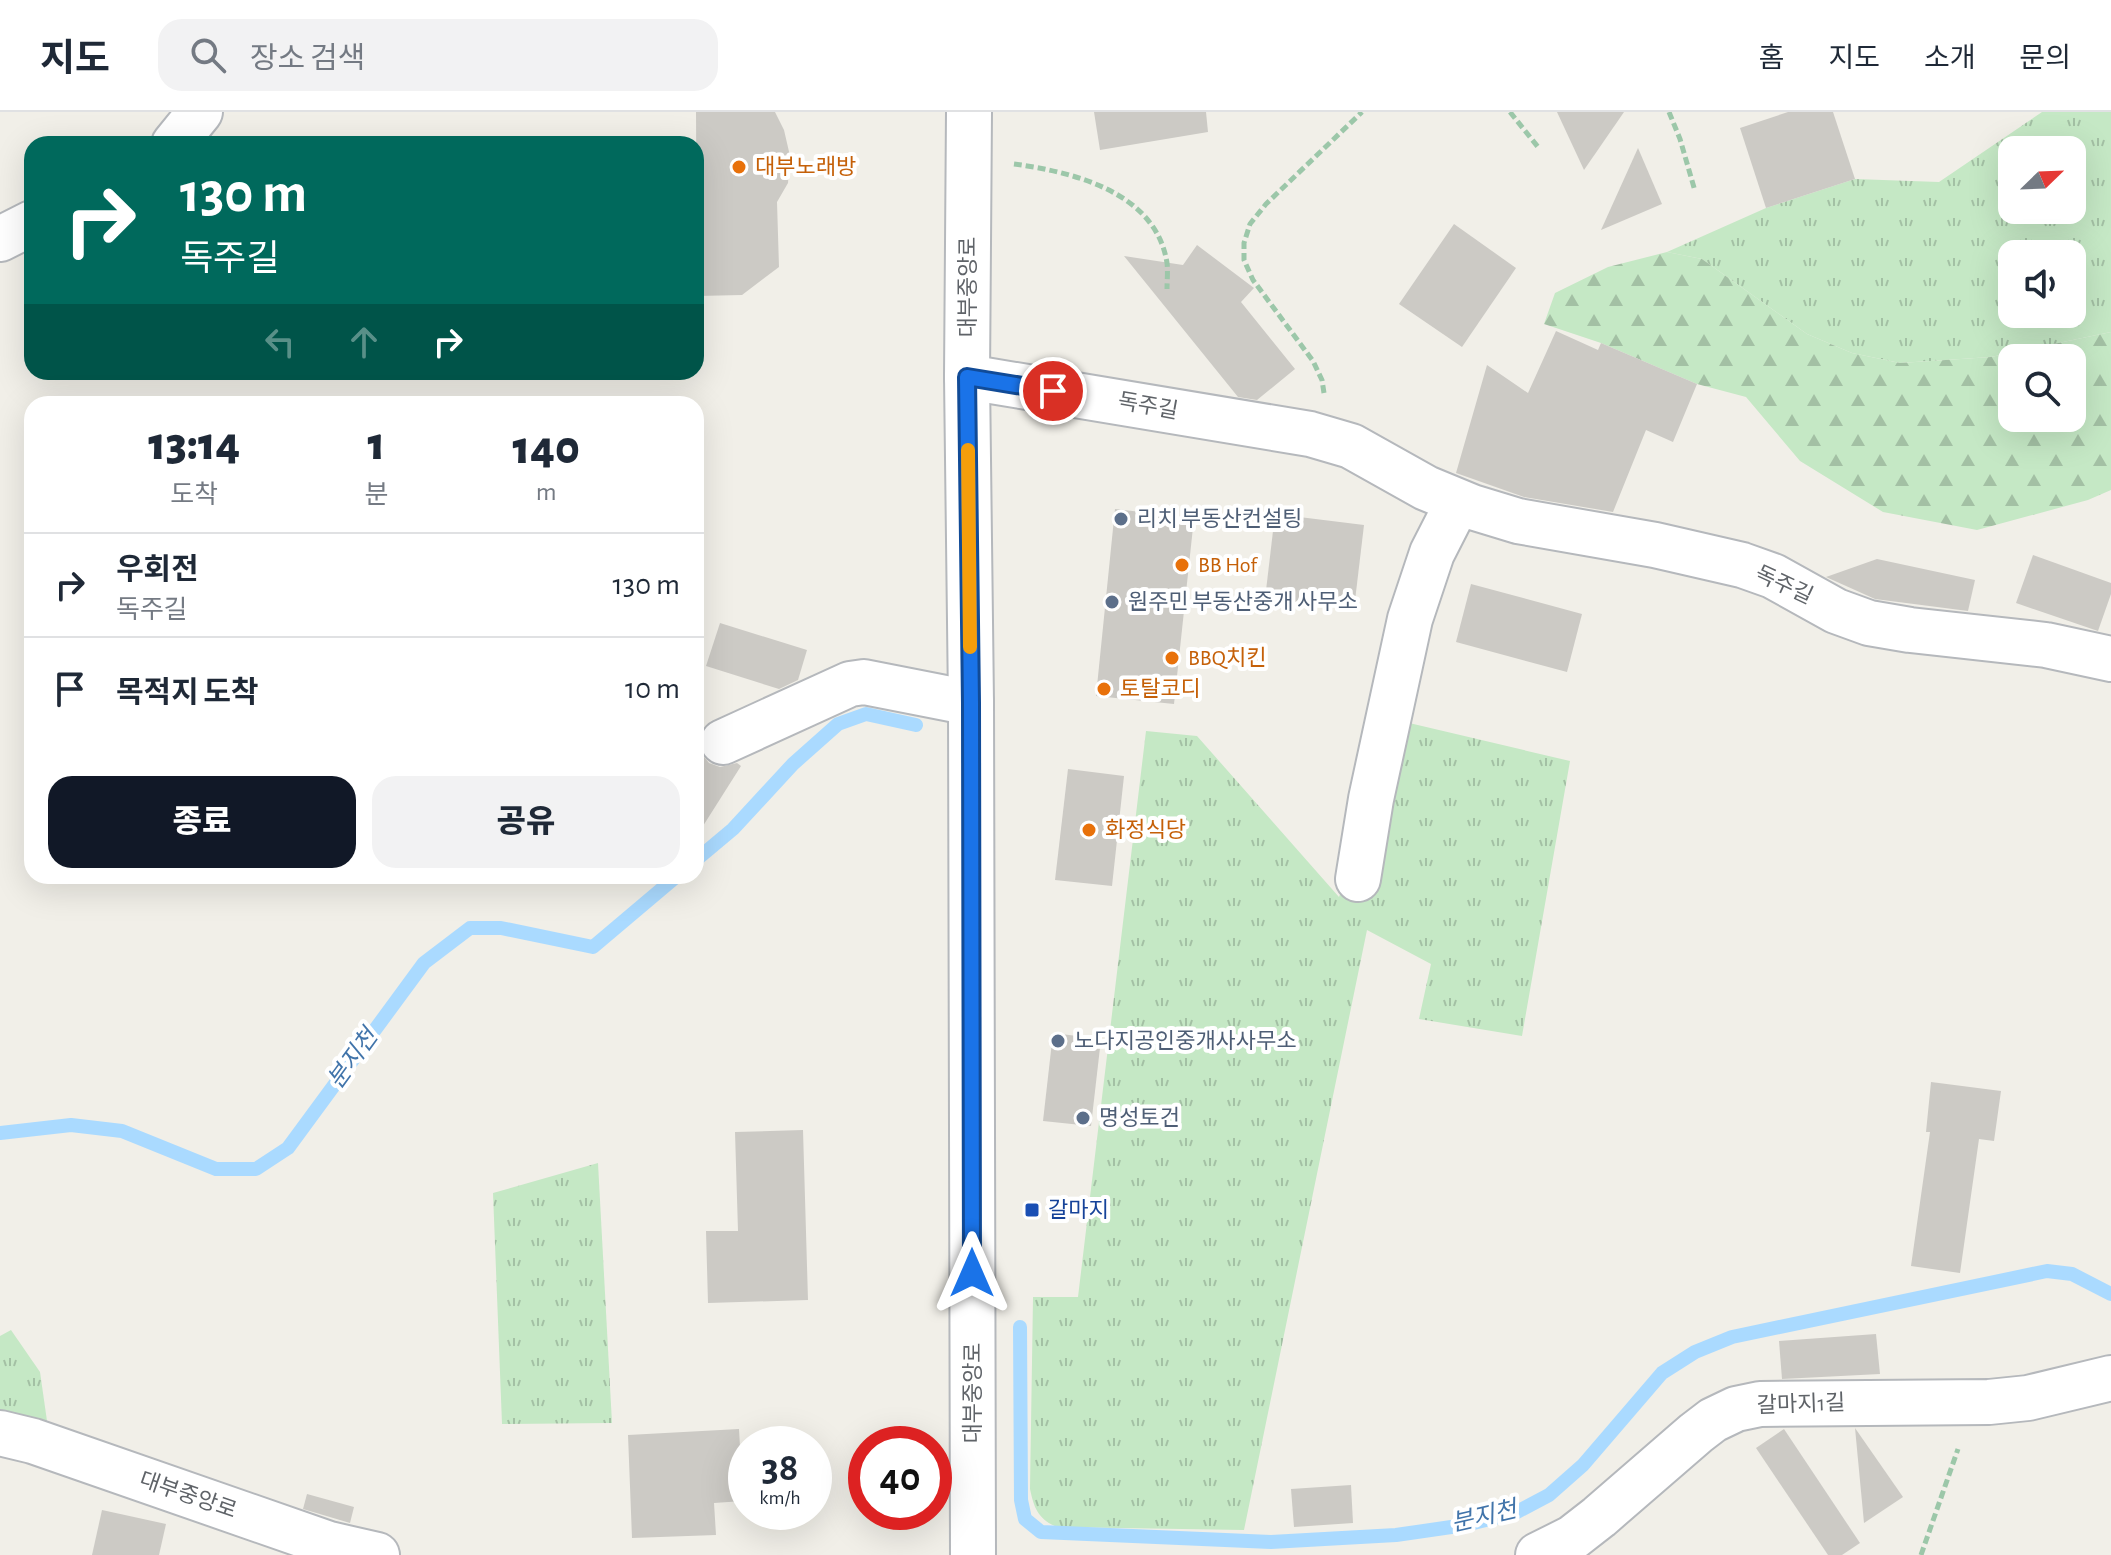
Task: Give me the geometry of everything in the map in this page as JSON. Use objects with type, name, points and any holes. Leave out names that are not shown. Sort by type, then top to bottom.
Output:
[{"type":"street","points":[[180,136],[200,112]]},
{"type":"street","name":"대부중앙로","points":[[969,112],[967,377],[973,1555]]},
{"type":"street","points":[[0,239],[24,227]]},
{"type":"street","name":"독주길","points":[[967,377],[1310,434],[1351,446],[1426,488],[1458,502],[1518,521],[1667,547],[1742,565],[1773,576],[1836,611],[1869,623],[2046,645],[2111,659]]},
{"type":"street","points":[[1358,879],[1371,799],[1410,619],[1432,553],[1458,502]]},
{"type":"street","points":[[723,742],[850,684],[864,682],[971,703]]},
{"type":"street","name":"갈마지1길","points":[[1538,1555],[1572,1538],[1696,1433],[1713,1420],[1736,1409],[1783,1402],[1974,1403],[2028,1398],[2111,1378]]},
{"type":"street","name":"대부중앙로","points":[[0,1433],[33,1441],[329,1544],[377,1555]]},
{"type":"path","points":[[1310,434],[1323,408],[1322,380],[1313,361],[1253,280],[1244,260],[1244,243],[1250,224],[1266,204],[1362,112]]},
{"type":"path","points":[[1510,112],[1538,147]]},
{"type":"path","points":[[1669,112],[1695,191]]},
{"type":"path","points":[[969,159],[1073,174],[1119,196],[1143,215],[1158,237],[1167,262],[1167,289]]},
{"type":"path","points":[[1921,1555],[1974,1403]]},
{"type":"green space","points":[[2042,112],[2111,112],[2111,332],[2053,344],[1998,344],[1998,356],[1991,357],[1900,363],[1852,353],[1807,334],[1702,259],[1667,252],[1766,208],[1855,179],[1939,182],[1998,142],[1998,224],[2086,224],[2086,136],[2007,136]]},
{"type":"green space","points":[[1667,252],[1702,259],[1807,334],[1852,353],[1900,363],[1998,356],[1998,432],[2086,432],[2086,344],[2053,344],[2111,332],[2111,490],[2088,500],[1977,530],[1883,512],[1800,461],[1746,397],[1697,384],[1601,343],[1544,324],[1555,293],[1608,267]]},
{"type":"green space","points":[[1405,722],[1570,761],[1522,1036],[1419,1019],[1431,964],[1367,930],[1244,1530],[1057,1527],[1038,1512],[1030,1489],[1033,1297],[1078,1297],[1146,731],[1197,736],[1339,897]]},
{"type":"green space","points":[[598,1163],[612,1423],[502,1424],[493,1193]]},
{"type":"green space","points":[[11,1330],[40,1372],[49,1435],[0,1422],[0,1336]]},
{"type":"building","points":[[696,112],[775,112],[784,130],[790,156],[788,183],[777,202],[779,267],[742,295],[704,296],[704,136],[696,136]]},
{"type":"building","points":[[1094,112],[1206,112],[1208,132],[1100,150]]},
{"type":"building","points":[[1557,112],[1624,112],[1584,170]]},
{"type":"building","points":[[1788,112],[1833,112],[1855,179],[1766,208],[1740,128]]},
{"type":"building","points":[[1638,148],[1662,204],[1601,230]]},
{"type":"building","points":[[1454,224],[1516,268],[1462,347],[1399,304]]},
{"type":"building","points":[[1197,245],[1254,288],[1241,302],[1295,369],[1257,400],[1238,397],[1124,256],[1183,265]]},
{"type":"building","points":[[1556,331],[1598,350],[1601,343],[1697,384],[1673,442],[1646,430],[1613,512],[1524,497],[1456,473],[1487,365],[1528,393]]},
{"type":"building","points":[[1115,509],[1194,518],[1174,704],[1096,696]]},
{"type":"building","points":[[1275,514],[1364,525],[1354,609],[1265,599]]},
{"type":"building","points":[[2033,555],[2111,583],[2111,594],[2098,631],[2016,603]]},
{"type":"building","points":[[1877,559],[1975,580],[1968,611],[1875,599],[1826,577]]},
{"type":"building","points":[[1471,584],[1582,614],[1567,672],[1456,642]]},
{"type":"building","points":[[720,623],[807,650],[798,680],[779,689],[706,666]]},
{"type":"building","points":[[704,757],[709,763],[720,767],[737,763],[741,766],[704,824]]},
{"type":"building","points":[[1068,769],[1124,776],[1112,886],[1055,880]]},
{"type":"building","points":[[1053,1033],[1101,1039],[1091,1126],[1043,1121]]},
{"type":"building","points":[[1931,1082],[2001,1091],[1994,1141],[1979,1139],[1960,1273],[1911,1266],[1930,1132],[1926,1132]]},
{"type":"building","points":[[803,1130],[808,1300],[708,1303],[706,1231],[738,1231],[735,1132]]},
{"type":"building","points":[[1876,1334],[1880,1374],[1782,1379],[1779,1341]]},
{"type":"building","points":[[1855,1428],[1903,1497],[1864,1523]]},
{"type":"building","points":[[1784,1429],[1860,1543],[1842,1555],[1828,1555],[1756,1448]]},
{"type":"building","points":[[728,1430],[728,1502],[714,1503],[716,1535],[632,1538],[628,1435]]},
{"type":"building","points":[[1351,1485],[1353,1523],[1294,1527],[1291,1489]]},
{"type":"building","points":[[307,1494],[354,1507],[350,1523],[303,1509]]},
{"type":"building","points":[[102,1510],[166,1524],[159,1555],[92,1555]]},
{"type":"waterway","name":"분지천","points":[[704,853],[733,829],[793,764],[838,724],[866,714],[916,725]]},
{"type":"waterway","name":"분지천","points":[[0,1133],[71,1125],[122,1131],[216,1169],[256,1169],[288,1148],[424,963],[470,928],[501,928],[593,947],[668,884]]},
{"type":"waterway","name":"분지천","points":[[1020,1327],[1021,1500],[1025,1519],[1041,1532],[1271,1542],[1396,1535],[1465,1525],[1515,1513],[1549,1495],[1583,1465],[1662,1373],[1695,1352],[1732,1337],[2047,1271],[2072,1274],[2111,1294]]},
{"type":"slow traffic","points":[[968,450],[970,647]]},
{"type":"place","name":"대부노래방","points":[[739,167]]},
{"type":"place","name":"리치 부동산컨설팅","points":[[1121,519]]},
{"type":"place","name":"BB Hof","points":[[1182,565]]},
{"type":"place","name":"원주민 부동산중개 사무소","points":[[1112,602]]},
{"type":"place","name":"BBQ치킨","points":[[1172,658]]},
{"type":"place","name":"토탈코디","points":[[1104,689]]},
{"type":"place","name":"화정식당","points":[[1089,830]]},
{"type":"place","name":"노다지공인중개사사무소","points":[[1058,1041]]},
{"type":"place","name":"명성토건","points":[[1083,1118]]},
{"type":"place","name":"갈마지","points":[[1032,1210]]},
{"type":"route","points":[[972,1273],[967,377],[1053,391]]}]
